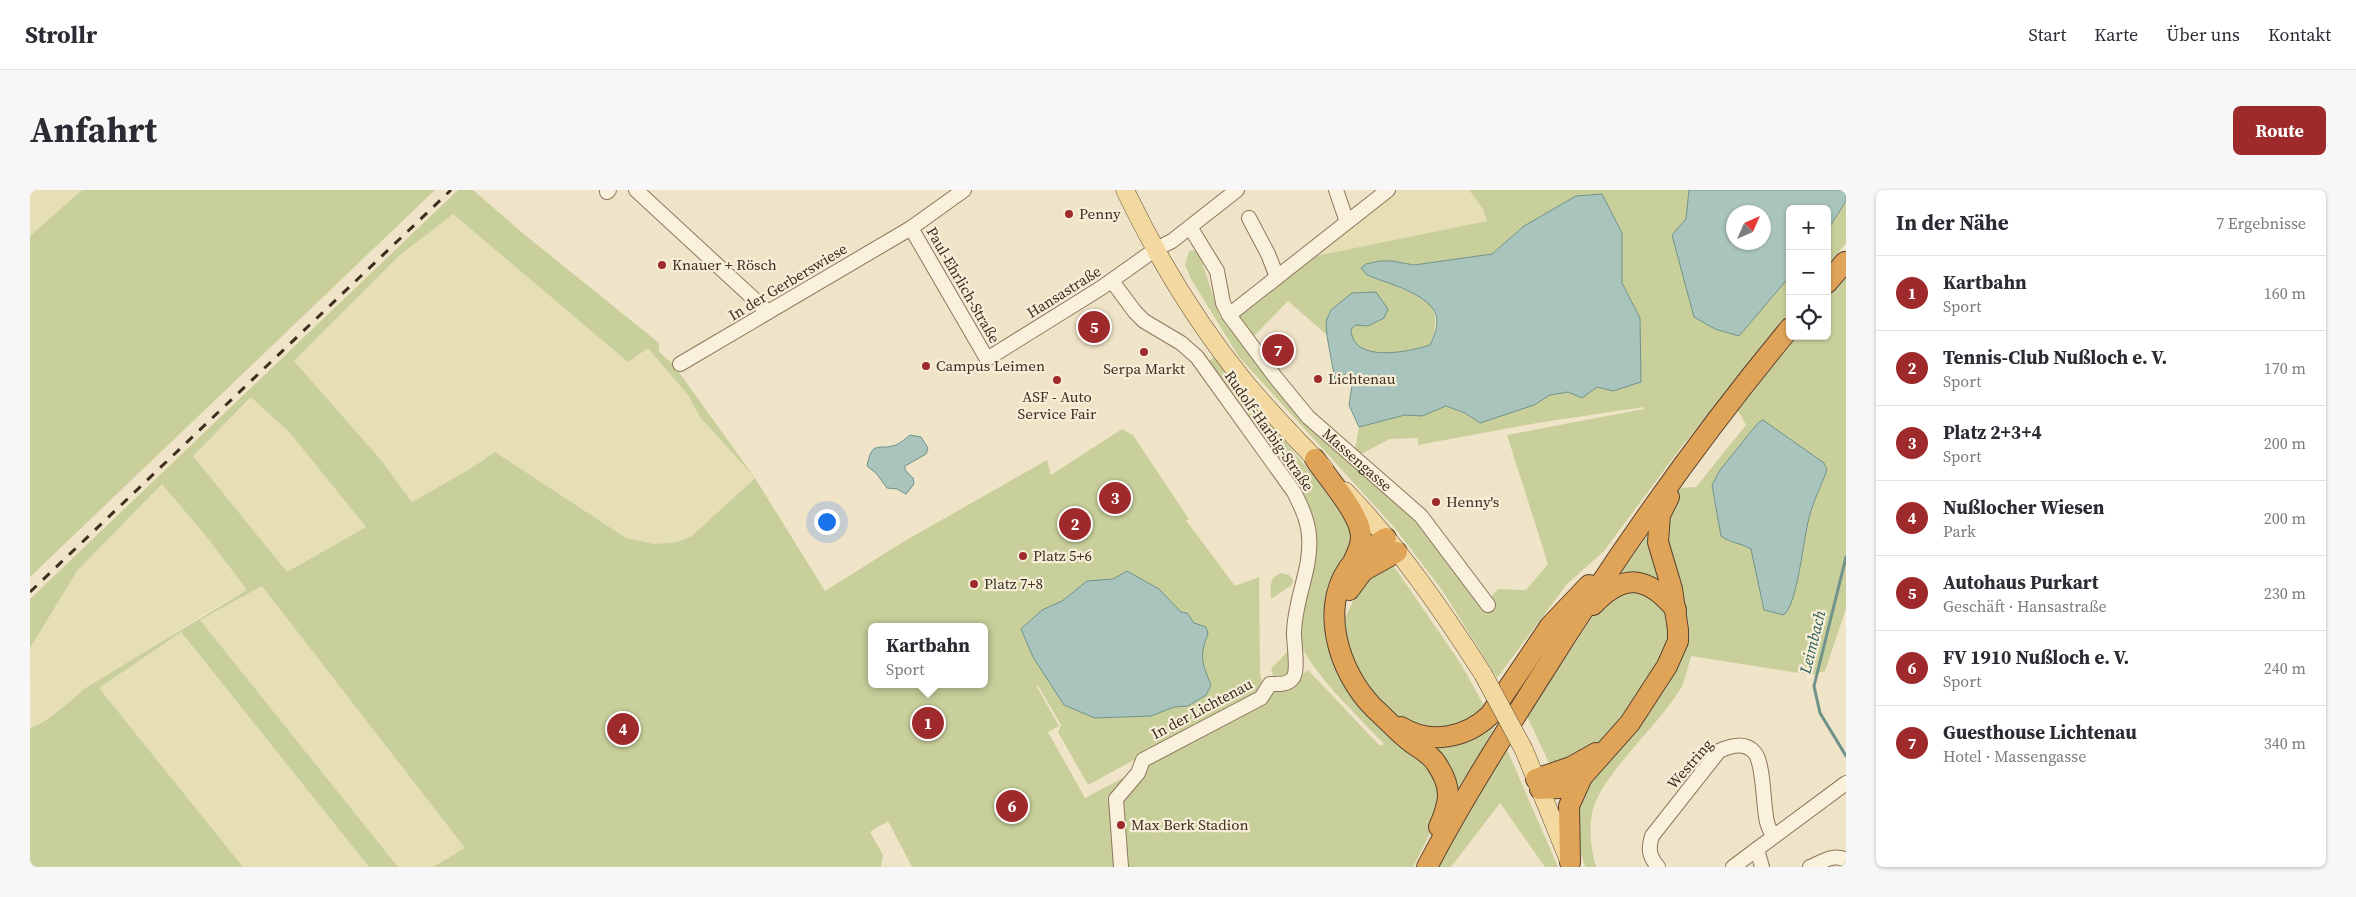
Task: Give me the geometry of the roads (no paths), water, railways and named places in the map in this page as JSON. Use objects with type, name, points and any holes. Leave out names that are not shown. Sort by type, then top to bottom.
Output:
[{"type":"highway","points":[[1831,278],[1846,261]]},
{"type":"highway","points":[[1431,859],[1497,746],[1614,561],[1677,474],[1786,333]]},
{"type":"highway","points":[[1315,459],[1356,518],[1361,532],[1360,545],[1336,598],[1337,642],[1347,672],[1364,696],[1382,716],[1436,762],[1449,792],[1448,806],[1437,831],[1431,859]]},
{"type":"highway","points":[[1571,864],[1569,806],[1582,777],[1630,723],[1667,666],[1678,641],[1676,610],[1672,589],[1658,542],[1660,515],[1677,474]]},
{"type":"highway","points":[[1354,560],[1391,545]]},
{"type":"highway","points":[[1336,614],[1355,580],[1391,545]]},
{"type":"highway","points":[[1382,716],[1410,732],[1427,736],[1457,735],[1482,722],[1497,705],[1550,626],[1578,594],[1614,561]]},
{"type":"highway","points":[[1569,630],[1605,593],[1620,585],[1639,583],[1654,588],[1676,610]]},
{"type":"highway","points":[[1538,784],[1611,744]]},
{"type":"highway","points":[[1538,784],[1560,788],[1582,777]]},
{"type":"main road","points":[[1125,190],[1156,249],[1215,343],[1245,381],[1359,505],[1448,620],[1483,674],[1524,750],[1571,864]]},
{"type":"street","points":[[636,190],[768,312]]},
{"type":"street","name":"In der Gerberswiese","points":[[680,364],[912,228],[964,190]]},
{"type":"street","name":"Hansastraße","points":[[987,359],[1112,281],[1156,249],[1172,241],[1237,190]]},
{"type":"street","points":[[1336,190],[1347,222]]},
{"type":"street","points":[[1229,315],[1388,190]]},
{"type":"street","points":[[1248,218],[1268,254],[1277,277]]},
{"type":"street","name":"Massengasse","points":[[1190,227],[1217,271],[1223,303],[1229,315],[1276,378],[1308,417],[1422,516],[1488,605]]},
{"type":"street","name":"Paul-Ehrlich-Straße","points":[[912,228],[987,359]]},
{"type":"street","name":"Rudolf-Harbig-Straße","points":[[1112,281],[1135,312],[1181,343],[1197,357],[1294,492],[1309,533],[1309,555]]},
{"type":"street","name":"In der Lichtenau","points":[[1121,867],[1116,799],[1138,773],[1142,760],[1261,698],[1270,684],[1286,683],[1292,679],[1295,673],[1294,634],[1296,611],[1309,555]]},
{"type":"street","name":"Westring","points":[[1658,867],[1651,858],[1648,847],[1652,836],[1720,751],[1730,746],[1740,745],[1749,749],[1758,759],[1767,822],[1773,836]]},
{"type":"street","points":[[1733,867],[1846,784]]},
{"type":"street","points":[[1756,849],[1762,867]]},
{"type":"street","points":[[1810,867],[1833,857],[1846,860]]},
{"type":"water","points":[[1689,190],[1846,190],[1846,201],[1831,225],[1831,205],[1786,205],[1786,281],[1739,336],[1715,329],[1694,317],[1672,235],[1686,219]]},
{"type":"water","points":[[1602,194],[1622,233],[1622,283],[1640,318],[1641,382],[1613,391],[1597,387],[1582,398],[1568,392],[1550,395],[1534,405],[1480,423],[1465,413],[1446,406],[1422,416],[1405,415],[1359,427],[1349,405],[1353,379],[1348,373],[1335,380],[1326,321],[1331,310],[1352,293],[1376,292],[1388,309],[1384,318],[1368,326],[1356,325],[1351,329],[1354,340],[1361,347],[1383,353],[1430,345],[1437,323],[1436,315],[1432,308],[1417,295],[1367,275],[1361,268],[1366,264],[1380,261],[1414,265],[1492,254],[1524,226],[1576,196]]},
{"type":"water","points":[[1763,420],[1824,463],[1827,470],[1811,512],[1793,597],[1784,615],[1764,610],[1751,549],[1721,536],[1712,485],[1720,470],[1758,423]]},
{"type":"water","points":[[910,435],[921,437],[928,448],[926,454],[905,466],[905,470],[913,478],[914,484],[906,494],[897,489],[887,488],[876,473],[867,466],[871,452],[874,449],[896,445]]},
{"type":"water","points":[[1127,571],[1159,589],[1181,612],[1187,613],[1194,623],[1206,627],[1208,634],[1203,648],[1203,660],[1211,685],[1206,695],[1188,706],[1174,707],[1151,716],[1095,718],[1064,705],[1033,657],[1021,629],[1042,610],[1062,601],[1087,581],[1113,579]]},
{"type":"waterway","name":"Leimbach","points":[[1846,557],[1814,686],[1820,713],[1846,756]]},
{"type":"railway","points":[[30,592],[451,190]]},
{"type":"place","name":"Penny","points":[[1069,214]]},
{"type":"place","name":"Knauer + Rösch","points":[[662,265]]},
{"type":"place","name":"Autohaus Purkart","points":[[1094,327]]},
{"type":"place","name":"Guesthouse Lichtenau","points":[[1278,350]]},
{"type":"place","name":"Serpa Markt","points":[[1144,352]]},
{"type":"place","name":"Campus Leimen","points":[[926,366]]},
{"type":"place","name":"Lichtenau","points":[[1318,379]]},
{"type":"place","name":"ASF - Auto Service Fair","points":[[1057,380]]},
{"type":"place","name":"Platz 2+3+4","points":[[1115,498]]},
{"type":"place","name":"Henny's","points":[[1436,502]]},
{"type":"place","name":"Tennis-Club Nußloch e. V.","points":[[1075,524]]},
{"type":"place","name":"Platz 5+6","points":[[1023,556]]},
{"type":"place","name":"Platz 7+8","points":[[974,584]]},
{"type":"place","name":"Kartbahn","points":[[928,723]]},
{"type":"place","name":"Nußlocher Wiesen","points":[[623,729]]},
{"type":"place","name":"FV 1910 Nußloch e. V.","points":[[1012,806]]},
{"type":"place","name":"Max Berk Stadion","points":[[1121,825]]}]
